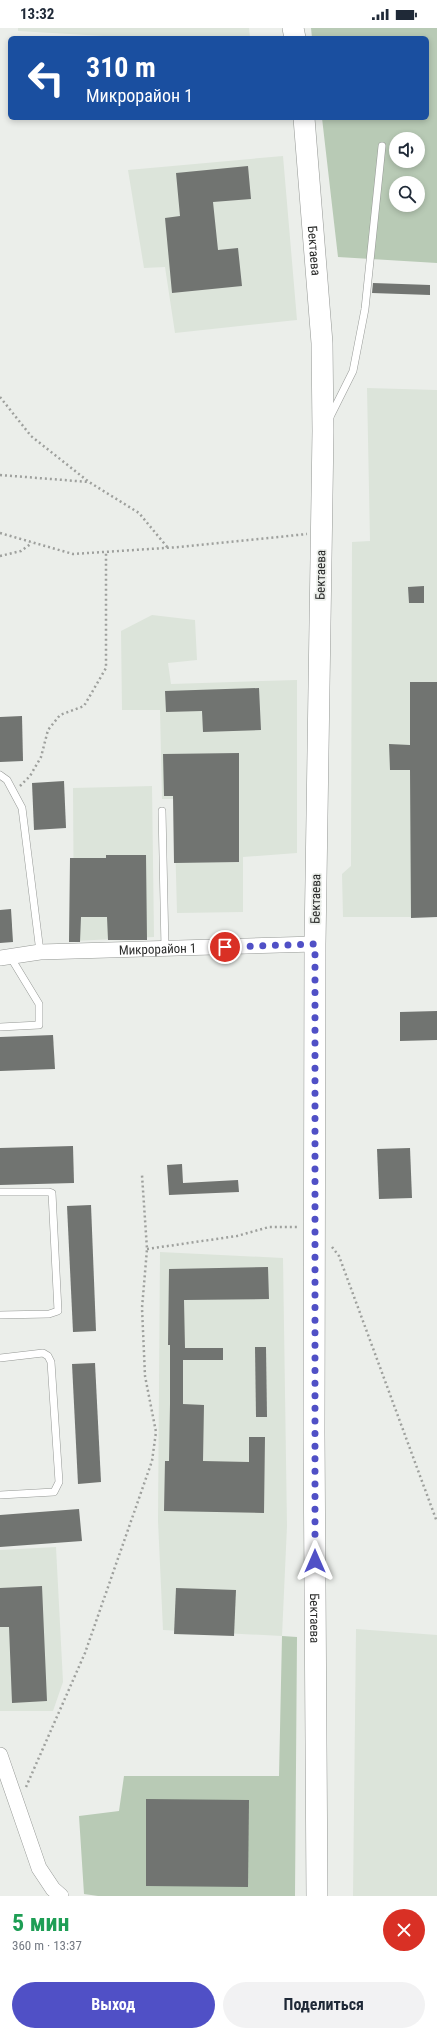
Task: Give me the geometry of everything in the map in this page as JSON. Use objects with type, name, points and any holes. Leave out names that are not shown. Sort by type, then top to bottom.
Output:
[{"type":"street","name":"Бектаева","points":[[304,120],[322,343],[323,431],[315,944],[314,1890]]},
{"type":"street","name":"Микрорайон 1","points":[[6,958],[40,952],[315,944]]},
{"type":"street","points":[[0,1755],[39,1868],[53,1890],[61,1896]]},
{"type":"lane","points":[[323,431],[352,371],[365,309],[382,146]]},
{"type":"lane","points":[[0,775],[7,780],[22,808],[40,952]]},
{"type":"lane","points":[[162,811],[165,948]]},
{"type":"lane","points":[[0,1027],[39,1025],[39,1004],[6,958]]},
{"type":"lane","points":[[0,1192],[52,1193],[58,1311],[49,1314],[0,1315]]},
{"type":"lane","points":[[0,1358],[43,1354],[48,1356],[51,1362],[59,1482],[54,1492],[0,1495]]},
{"type":"path","points":[[0,397],[31,436],[89,482],[139,513],[168,548]]},
{"type":"path","points":[[0,475],[89,482]]},
{"type":"path","points":[[0,532],[72,554],[168,548],[321,533]]},
{"type":"path","points":[[0,556],[21,551],[32,542]]},
{"type":"path","points":[[14,792],[30,776],[41,757],[48,730],[60,715],[84,706],[106,668],[106,552]]},
{"type":"path","points":[[18,1806],[86,1653],[152,1461],[156,1432],[145,1376],[142,1308],[147,1249],[142,1175]]},
{"type":"path","points":[[147,1249],[237,1236],[269,1227],[315,1228],[339,1256],[437,1522]]},
{"type":"shaded area","points":[[18,28],[249,28],[250,36],[104,36],[18,31]]},
{"type":"shaded area","points":[[283,156],[297,320],[175,333],[165,267],[144,268],[128,170]]},
{"type":"shaded area","points":[[367,388],[437,390],[437,917],[343,917],[342,874],[351,866],[352,542],[370,541]]},
{"type":"shaded area","points":[[152,615],[195,620],[197,660],[168,663],[171,684],[297,680],[297,853],[243,857],[243,912],[177,913],[174,799],[162,799],[160,710],[122,710],[121,631]]},
{"type":"shaded area","points":[[152,786],[154,937],[74,941],[73,788]]},
{"type":"shaded area","points":[[160,1252],[283,1258],[287,1526],[282,1636],[163,1630],[158,1521]]},
{"type":"shaded area","points":[[56,1547],[63,1682],[53,1711],[0,1711],[0,1550]]},
{"type":"shaded area","points":[[356,1629],[437,1635],[437,1896],[353,1896]]},
{"type":"green space","points":[[311,28],[437,28],[437,263],[338,257],[322,120],[429,120],[429,36],[312,36]]},
{"type":"green space","points":[[282,1636],[297,1637],[295,1896],[98,1896],[84,1894],[79,1816],[119,1811],[124,1776],[279,1776]]},
{"type":"building","points":[[248,166],[251,199],[213,202],[218,250],[238,248],[242,286],[172,293],[165,218],[180,216],[176,173]]},
{"type":"building","points":[[373,283],[430,285],[430,295],[372,293]]},
{"type":"building","points":[[424,586],[424,603],[409,603],[408,587]]},
{"type":"building","points":[[410,682],[437,682],[437,917],[411,918],[410,770],[390,770],[389,744],[410,745]]},
{"type":"building","points":[[259,688],[261,730],[203,732],[202,711],[166,712],[165,691]]},
{"type":"building","points":[[22,716],[23,761],[0,762],[0,717]]},
{"type":"building","points":[[239,753],[239,862],[174,863],[173,796],[164,796],[163,754]]},
{"type":"building","points":[[64,781],[66,828],[34,830],[32,783]]},
{"type":"building","points":[[106,855],[146,855],[147,940],[108,940],[107,917],[81,917],[80,942],[69,942],[70,858],[106,858]]},
{"type":"building","points":[[11,909],[13,942],[0,943],[0,910]]},
{"type":"building","points":[[437,1011],[437,1040],[400,1041],[400,1012]]},
{"type":"building","points":[[53,1035],[55,1069],[0,1071],[0,1037]]},
{"type":"building","points":[[73,1146],[74,1183],[0,1185],[0,1148]]},
{"type":"building","points":[[410,1148],[412,1198],[379,1199],[377,1149]]},
{"type":"building","points":[[182,1164],[183,1183],[238,1180],[239,1192],[169,1195],[167,1165]]},
{"type":"building","points":[[91,1205],[96,1331],[73,1332],[67,1206]]},
{"type":"building","points":[[268,1267],[269,1299],[184,1300],[185,1348],[223,1348],[223,1360],[183,1360],[183,1404],[204,1405],[203,1461],[249,1462],[249,1437],[265,1437],[264,1513],[164,1511],[165,1461],[169,1461],[169,1269]]},
{"type":"building","points":[[255,1347],[266,1347],[267,1417],[256,1417]]},
{"type":"building","points":[[95,1363],[101,1482],[78,1484],[72,1364]]},
{"type":"building","points":[[79,1509],[82,1541],[0,1547],[0,1515]]},
{"type":"building","points":[[42,1586],[47,1701],[12,1703],[9,1627],[0,1627],[0,1588]]},
{"type":"building","points":[[176,1588],[236,1590],[234,1636],[174,1634]]},
{"type":"building","points":[[146,1799],[249,1800],[248,1887],[146,1886]]},
{"type":"route","points":[[225,947],[315,944],[315,1561]]}]
